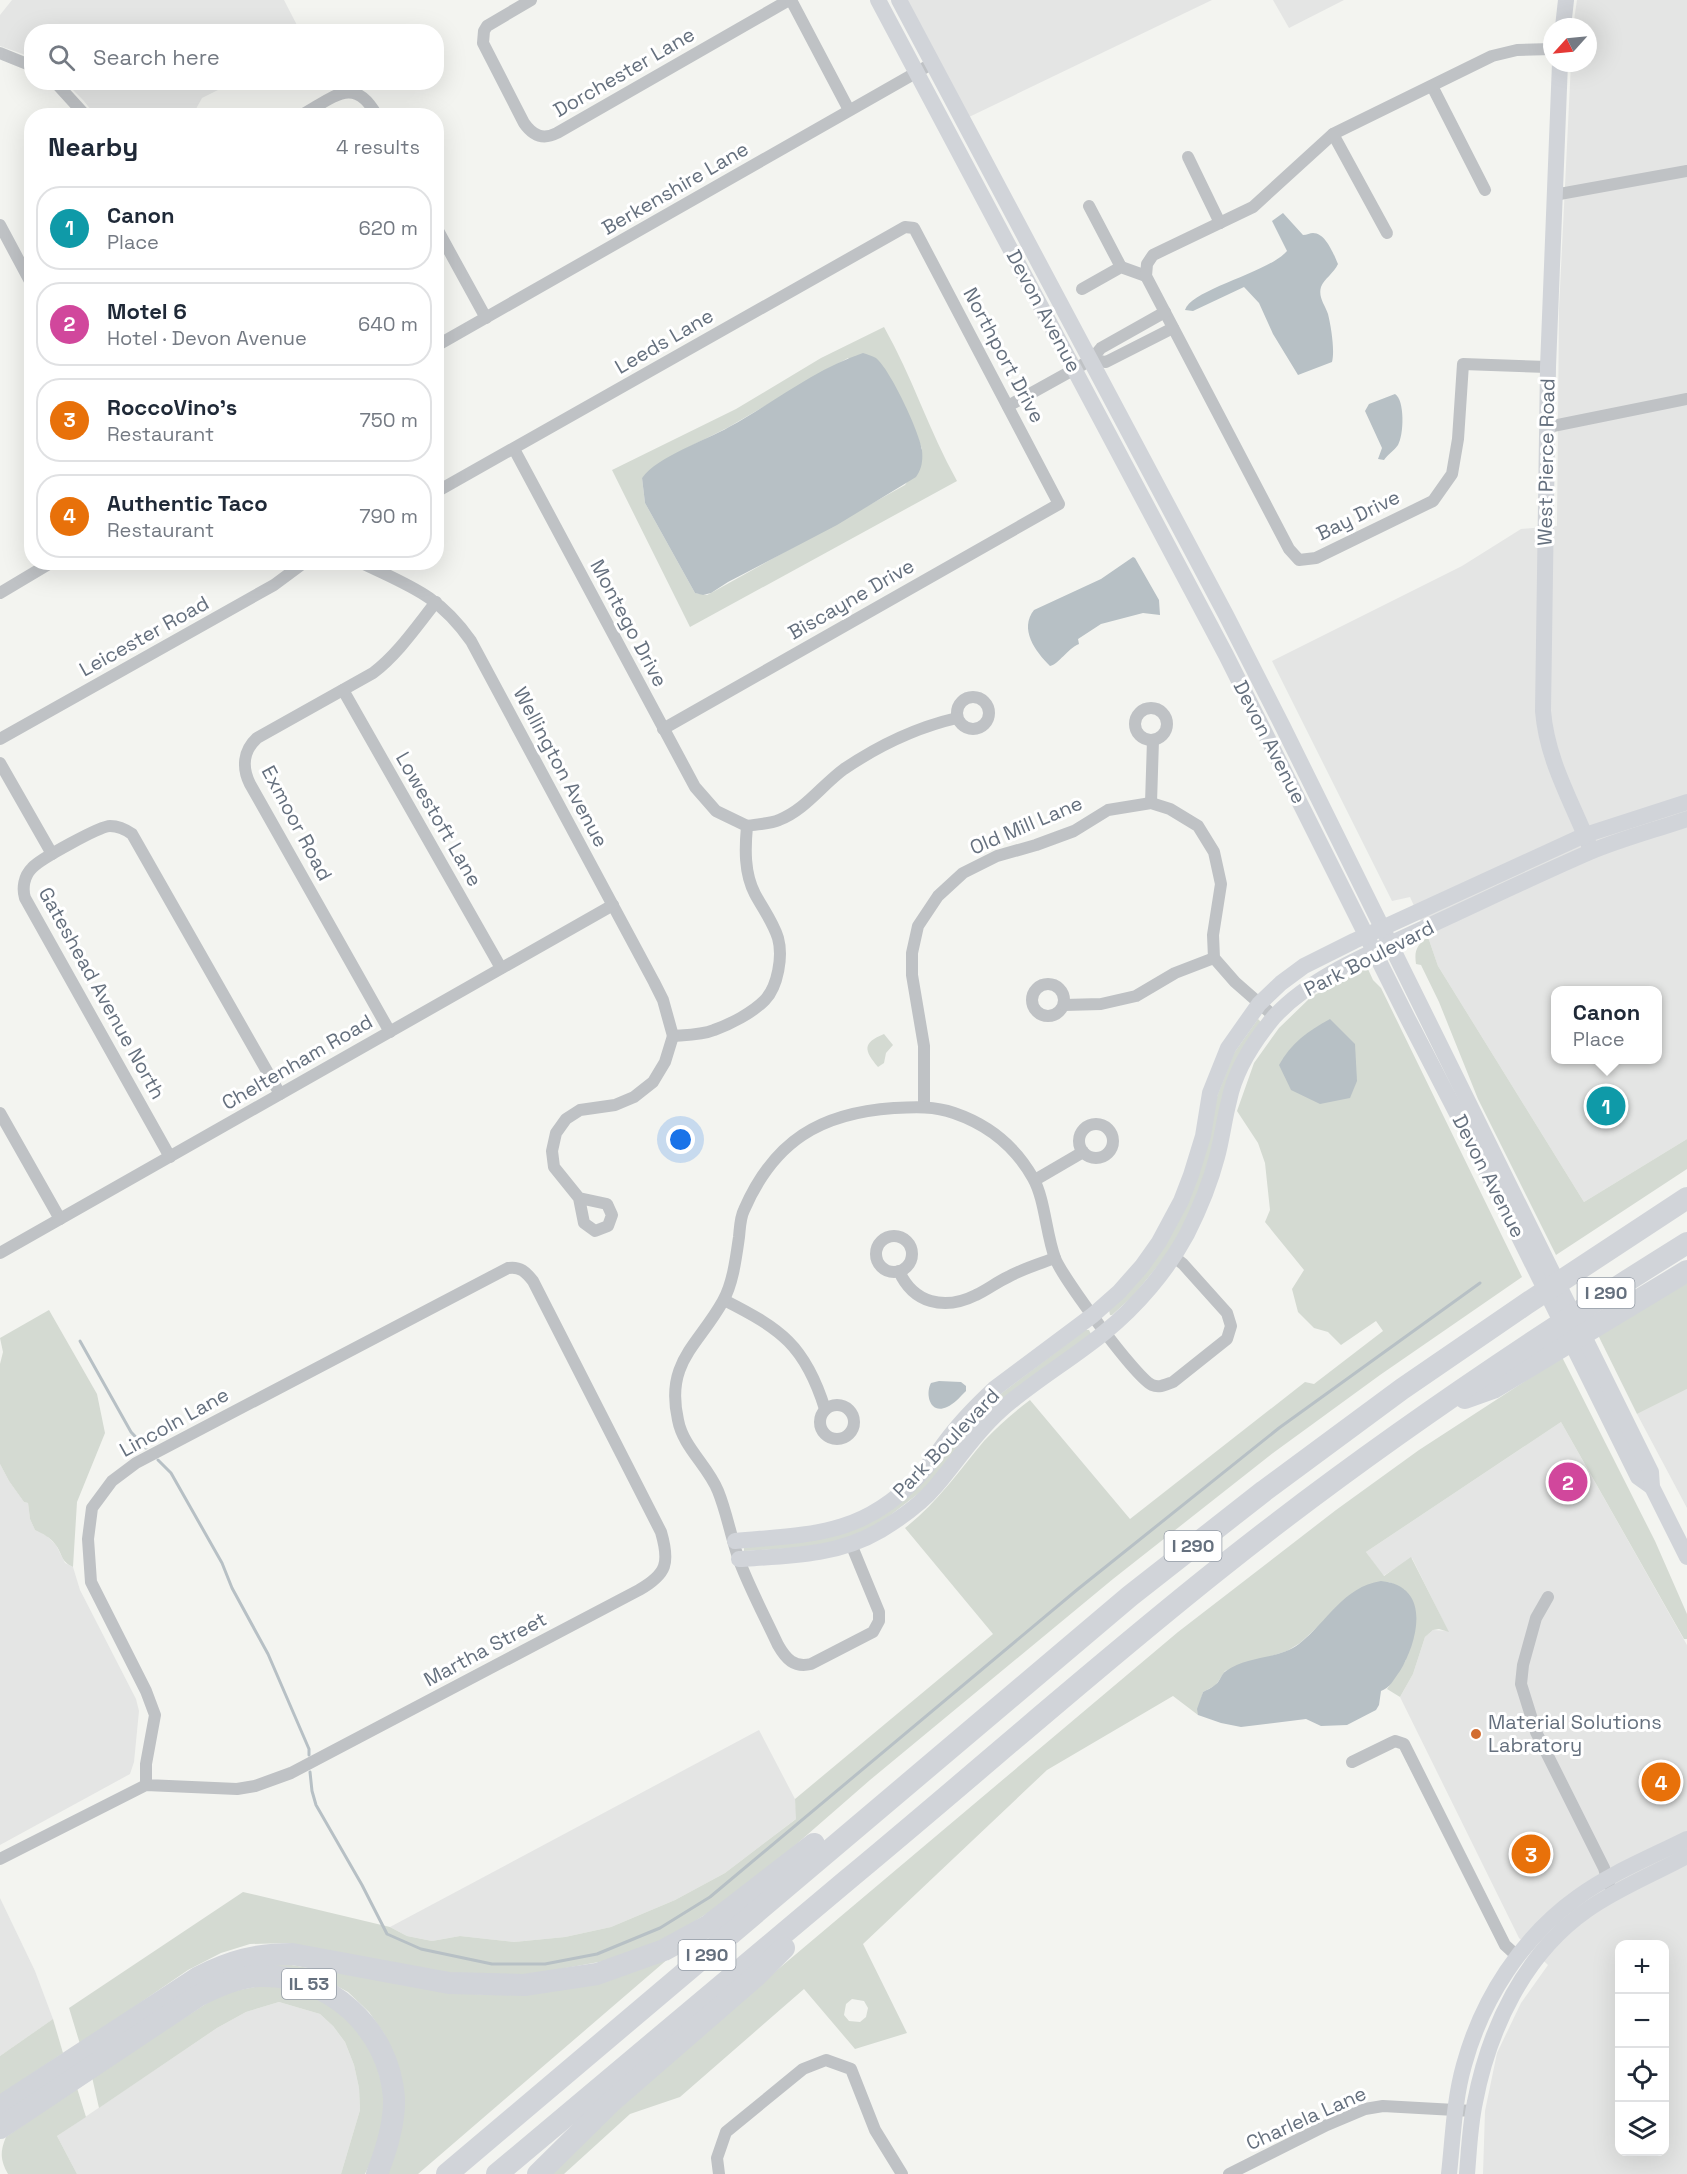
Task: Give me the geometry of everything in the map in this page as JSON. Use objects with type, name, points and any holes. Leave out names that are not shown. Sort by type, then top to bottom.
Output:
[{"type":"highway","name":"I 290","points":[[447,2174],[1130,1596],[1282,1477],[1439,1362],[1687,1198]]},
{"type":"highway","name":"I 290","points":[[497,2174],[846,1881],[1066,1692],[1218,1569],[1430,1411],[1582,1308],[1687,1243]]},
{"type":"highway","points":[[1430,1411],[1492,1388],[1687,1271]]},
{"type":"highway","points":[[101,2052],[199,1977],[225,1964],[266,1954],[292,1954],[449,1983],[524,1985],[597,1974],[664,1950],[708,1926],[832,1829],[966,1735]]},
{"type":"highway","points":[[538,2174],[611,2102],[756,1976],[846,1881]]},
{"type":"highway","name":"IL 53","points":[[0,2128],[61,2078],[198,1996],[233,1980],[258,1976],[276,1977],[297,1980],[338,1999],[370,2030],[381,2049],[390,2072],[394,2100],[391,2129],[384,2156],[376,2174]]},
{"type":"highway","points":[[0,2107],[61,2078]]},
{"type":"main road","name":"Devon Avenue","points":[[878,0],[1226,654],[1366,935],[1527,1238]]},
{"type":"main road","name":"Devon Avenue","points":[[899,0],[1226,615],[1383,927],[1527,1238],[1597,1379],[1638,1477],[1652,1487],[1687,1557]]},
{"type":"main road","points":[[1564,18],[1566,0]]},
{"type":"main road","name":"West Pierce Road","points":[[1560,72],[1548,367],[1544,546],[1544,722],[1556,771],[1592,851]]},
{"type":"main road","name":"Park Boulevard","points":[[735,1541],[823,1533],[865,1517],[885,1505],[917,1478],[979,1403],[1093,1315],[1119,1292],[1142,1266],[1172,1221],[1181,1201],[1197,1156],[1210,1094],[1228,1048],[1259,1004],[1298,970],[1383,927],[1585,835],[1687,802]]},
{"type":"main road","name":"Park Boulevard","points":[[739,1559],[805,1556],[851,1544],[880,1531],[922,1501],[970,1442],[1004,1407],[1106,1332],[1145,1293],[1173,1256],[1199,1208],[1217,1159],[1235,1079],[1258,1038],[1275,1017],[1310,985],[1391,944],[1592,851],[1687,819]]},
{"type":"main road","points":[[1449,2174],[1465,2110],[1507,2004],[1525,1975],[1569,1923],[1610,1887],[1687,1839]]},
{"type":"main road","points":[[1467,2174],[1464,2064],[1477,2027],[1506,1971],[1517,1956],[1565,1907],[1588,1890],[1610,1887],[1687,1856]]},
{"type":"street","name":"Dorchester Lane","points":[[531,0],[487,26],[483,43],[524,123],[532,133],[542,137],[557,133],[790,0]]},
{"type":"street","points":[[790,0],[849,110]]},
{"type":"street","points":[[1089,206],[1121,267],[1146,276],[1147,264],[1153,255],[1253,207],[1333,134],[1492,56],[1517,50],[1543,49]]},
{"type":"street","points":[[0,53],[24,63]]},
{"type":"street","name":"Berkenshire Lane","points":[[444,342],[933,63]]},
{"type":"street","points":[[1432,86],[1485,190]]},
{"type":"street","points":[[62,90],[79,108]]},
{"type":"street","points":[[314,108],[338,95],[351,91],[364,96],[372,108]]},
{"type":"street","points":[[1333,134],[1387,233]]},
{"type":"street","points":[[1188,157],[1220,223]]},
{"type":"street","points":[[1554,195],[1687,171]]},
{"type":"street","points":[[0,225],[24,270]]},
{"type":"street","name":"Northport Drive","points":[[911,226],[1059,504]]},
{"type":"street","name":"Leeds Lane","points":[[444,487],[905,227],[911,226]]},
{"type":"street","points":[[444,241],[486,318]]},
{"type":"street","points":[[1082,289],[1121,267]]},
{"type":"street","name":"Bay Drive","points":[[1146,276],[1289,549],[1299,560],[1316,558],[1433,501],[1452,474],[1458,439],[1463,364],[1548,367]]},
{"type":"street","points":[[1008,406],[1091,360],[1101,348],[1165,312]]},
{"type":"street","points":[[1091,360],[1106,362],[1173,328]]},
{"type":"street","points":[[1548,427],[1687,399]]},
{"type":"street","name":"Montego Drive","points":[[514,448],[695,787],[716,811],[747,826]]},
{"type":"street","name":"Biscayne Drive","points":[[663,729],[1059,504]]},
{"type":"street","points":[[0,593],[39,570]]},
{"type":"street","name":"Leicester Road","points":[[0,739],[274,585],[294,570]]},
{"type":"street","name":"Wellington Avenue","points":[[386,570],[436,602],[462,628],[478,652],[663,1000],[673,1036]]},
{"type":"street","name":"Exmoor Road","points":[[390,1032],[250,784],[245,770],[246,753],[257,738],[385,664],[436,602]]},
{"type":"street","name":"Lowestoft Lane","points":[[343,690],[501,968]]},
{"type":"street","points":[[579,1198],[554,1167],[552,1151],[556,1133],[566,1119],[580,1110],[615,1105],[634,1097],[653,1082],[665,1062],[673,1036],[712,1031],[735,1020],[767,998],[775,982],[780,964],[779,940],[754,892],[747,869],[747,826],[778,821],[803,806],[843,770],[867,756],[908,735],[957,718]]},
{"type":"street","points":[[1153,740],[1150,803],[1170,809],[1198,826],[1215,852],[1221,884],[1213,935],[1214,958],[1235,982],[1275,1017]]},
{"type":"street","points":[[0,764],[52,854]]},
{"type":"street","name":"Old Mill Lane","points":[[924,1106],[924,1046],[912,975],[912,953],[918,926],[938,896],[963,873],[997,856],[1074,831],[1108,810],[1150,803]]},
{"type":"street","name":"Gateshead Avenue North","points":[[170,1156],[25,898],[23,891],[27,874],[37,863],[52,854],[108,826],[122,828],[132,834],[280,1094]]},
{"type":"street","name":"Cheltenham Road","points":[[0,1253],[613,905]]},
{"type":"street","points":[[1064,1005],[1101,1004],[1136,996],[1175,973],[1214,958]]},
{"type":"street","points":[[851,1544],[879,1612],[879,1621],[873,1632],[811,1664],[802,1666],[792,1663],[778,1645],[739,1559],[718,1490],[680,1432],[673,1394],[682,1358],[724,1300],[736,1262],[742,1213],[758,1183],[778,1154],[801,1136],[828,1121],[860,1112],[924,1106],[951,1112],[982,1124],[1001,1137],[1035,1180],[1055,1258],[1073,1290],[1153,1386],[1162,1387],[1173,1382],[1227,1339],[1231,1326],[1227,1313],[1173,1256]]},
{"type":"street","points":[[0,1113],[60,1219]]},
{"type":"street","points":[[1035,1180],[1083,1152]]},
{"type":"street","points":[[899,1271],[912,1292],[927,1300],[944,1303],[959,1302],[975,1296],[1008,1276],[1055,1258]]},
{"type":"street","name":"Martha Street","points":[[0,1859],[146,1785],[237,1789],[255,1786],[291,1773],[639,1590],[662,1572],[667,1560],[661,1533],[533,1281],[526,1271],[514,1267]]},
{"type":"street","name":"Lincoln Lane","points":[[146,1785],[146,1764],[155,1715],[146,1691],[91,1582],[88,1539],[92,1508],[112,1481],[136,1463],[508,1268],[514,1267]]},
{"type":"street","points":[[724,1300],[759,1318],[794,1345],[817,1384],[825,1409]]},
{"type":"street","points":[[1548,1597],[1536,1618],[1523,1665],[1521,1684],[1536,1732],[1604,1868],[1610,1887]]},
{"type":"street","points":[[1352,1762],[1395,1741],[1404,1744],[1505,1945],[1517,1956]]},
{"type":"street","points":[[719,2174],[717,2158],[726,2132],[803,2069],[826,2060],[851,2069],[875,2130],[902,2174]]},
{"type":"street","name":"Charlela Lane","points":[[1229,2174],[1365,2109],[1383,2106],[1465,2110]]},
{"type":"shaded area","points":[[12,0],[284,0],[296,24],[24,24],[24,55],[0,46],[0,15]]},
{"type":"shaded area","points":[[907,0],[1212,0],[969,117]]},
{"type":"shaded area","points":[[1273,0],[1344,0],[1289,28]]},
{"type":"shaded area","points":[[1577,0],[1687,0],[1687,1139],[1584,1202],[1438,966],[1410,897],[1392,901],[1272,661],[1462,566],[1521,529],[1557,526],[1559,309],[1571,72],[1597,72],[1597,18],[1574,18]]},
{"type":"shaded area","points":[[73,90],[218,90],[202,98],[196,108],[90,108]]},
{"type":"shaded area","points":[[1283,213],[1303,235],[1313,233],[1322,237],[1329,245],[1338,264],[1322,284],[1320,291],[1330,325],[1333,345],[1332,362],[1298,375],[1273,334],[1259,303],[1244,287],[1193,311],[1185,310],[1201,295],[1264,267],[1287,251],[1272,221]]},
{"type":"shaded area","points":[[884,327],[957,481],[690,627],[612,470],[736,409],[821,358]],"holes":[[[848,358],[908,416],[922,449],[922,461],[905,485],[707,595],[695,593],[645,503],[642,478],[681,451],[727,428]]]},
{"type":"shaded area","points":[[863,353],[876,358],[882,364],[910,416],[922,450],[922,464],[916,477],[837,525],[711,593],[703,595],[695,593],[645,503],[642,478],[649,470],[670,456],[729,427],[828,368]]},
{"type":"shaded area","points":[[1395,394],[1401,403],[1402,410],[1400,440],[1384,460],[1378,459],[1382,448],[1365,411],[1369,404]]},
{"type":"shaded area","points":[[1133,557],[1159,600],[1160,615],[1143,613],[1101,624],[1078,639],[1079,644],[1050,666],[1039,654],[1031,640],[1028,625],[1034,610],[1101,579]]},
{"type":"shaded area","points":[[1428,937],[1438,966],[1584,1202],[1687,1139],[1687,1169],[1556,1255],[1478,1099],[1439,1002],[1421,965],[1416,964],[1417,948]]},
{"type":"shaded area","points":[[1367,967],[1373,980],[1381,988],[1522,1277],[1380,1375],[1273,1453],[1113,1579],[870,1780],[792,1848],[714,1909],[667,1939],[621,1958],[516,1977],[454,1974],[288,1943],[250,1944],[221,1953],[188,1970],[80,2044],[69,2008],[243,1892],[390,1927],[407,1936],[432,1941],[460,1936],[514,1942],[565,1937],[611,1927],[675,1900],[725,1873],[796,1819],[795,1799],[993,1634],[905,1528],[938,1497],[984,1441],[1030,1400],[1130,1519],[1305,1382],[1314,1384],[1383,1331],[1376,1321],[1341,1345],[1328,1332],[1314,1328],[1298,1312],[1292,1289],[1304,1270],[1265,1222],[1270,1210],[1265,1163],[1258,1143],[1237,1111],[1254,1063],[1279,1028],[1311,997]]},
{"type":"shaded area","points":[[1258,1019],[1261,1022],[1217,1132],[1198,1195],[1174,1246],[1133,1296],[1110,1315],[1109,1310],[1152,1262],[1234,1053]]},
{"type":"shaded area","points":[[1330,1019],[1355,1044],[1357,1081],[1350,1098],[1320,1104],[1291,1090],[1279,1065],[1301,1038]]},
{"type":"shaded area","points":[[884,1034],[893,1045],[886,1053],[884,1063],[878,1067],[870,1056],[868,1048],[872,1041]]},
{"type":"shaded area","points":[[1687,1283],[1687,1389],[1637,1414],[1598,1335]]},
{"type":"shaded area","points":[[49,1310],[97,1394],[105,1433],[77,1502],[73,1567],[64,1560],[51,1539],[35,1530],[30,1519],[28,1503],[24,1502],[0,1464],[0,1364],[3,1352],[0,1338]]},
{"type":"shaded area","points":[[1085,1330],[1089,1330],[1091,1334],[923,1490],[875,1527],[825,1546],[744,1551],[744,1548],[846,1532],[956,1438],[990,1402]]},
{"type":"shaded area","points":[[1562,1357],[1655,1541],[1687,1614],[1687,1639],[1684,1639],[1561,1422],[1366,1552],[1384,1576],[1411,1557],[1449,1632],[1433,1630],[1425,1637],[1413,1674],[1400,1697],[1387,1689],[1406,1660],[1405,1590],[1389,1582],[1325,1620],[1300,1643],[1287,1651],[1225,1671],[1216,1685],[1203,1692],[1198,1715],[1173,1696],[1047,1770],[863,1944],[907,2033],[855,2049],[804,1989],[680,2097],[630,2114],[564,2174],[548,2174],[642,2084],[1178,1632],[1336,1510],[1419,1450]],"holes":[[[852,1999],[864,2001],[868,2008],[866,2017],[860,2022],[849,2021],[844,2015],[846,2004]]]},
{"type":"shaded area","points":[[961,1382],[966,1386],[966,1391],[950,1406],[936,1408],[930,1402],[929,1388],[931,1383]]},
{"type":"shaded area","points":[[1687,1389],[1687,1508],[1637,1414]]},
{"type":"shaded area","points":[[1561,1422],[1687,1645],[1687,2174],[1483,2174],[1485,2111],[1497,2053],[1521,2003],[1548,1965],[1519,1938],[1400,1697],[1413,1674],[1425,1637],[1433,1630],[1448,1631],[1412,1558],[1383,1576],[1366,1552]]},
{"type":"shaded area","points":[[0,1464],[24,1502],[28,1503],[30,1519],[35,1530],[47,1536],[56,1545],[65,1563],[73,1567],[80,1590],[136,1699],[139,1711],[134,1762],[130,1774],[0,1845]]},
{"type":"shaded area","points":[[1381,1581],[1397,1585],[1408,1593],[1414,1604],[1416,1617],[1412,1645],[1406,1659],[1392,1683],[1381,1691],[1376,1710],[1347,1725],[1321,1726],[1306,1719],[1241,1727],[1198,1715],[1197,1709],[1203,1692],[1217,1684],[1226,1671],[1244,1662],[1291,1649],[1356,1590]]},
{"type":"shaded area","points":[[759,1730],[795,1799],[797,1818],[725,1873],[675,1900],[611,1927],[565,1937],[514,1942],[460,1936],[432,1941],[407,1936],[390,1927]]},
{"type":"shaded area","points":[[0,1898],[35,1971],[53,2019],[0,2056]]},
{"type":"shaded area","points":[[676,1952],[418,2174],[386,2174],[385,2035],[369,2012],[348,1992],[320,1977],[256,1966],[280,1963],[442,1991],[486,1995],[532,1994]]},
{"type":"shaded area","points":[[278,1986],[301,1991],[321,1999],[338,2011],[353,2026],[376,2063],[382,2084],[383,2126],[376,2151],[365,2174],[341,2174],[360,2110],[359,2088],[354,2065],[345,2042],[320,2014],[279,2002],[246,2012],[217,2028],[99,2108],[92,2077],[212,2000],[234,1991]]},
{"type":"shaded area","points":[[279,2002],[320,2014],[345,2042],[354,2065],[359,2088],[360,2110],[341,2174],[77,2174],[57,2136],[217,2028],[246,2012]]},
{"type":"shaded area","points":[[53,2019],[63,2053],[0,2095],[0,2056]]},
{"type":"shaded area","points":[[77,2088],[86,2117],[57,2136],[77,2174],[8,2174],[2,2155],[6,2137]]},
{"type":"waterway","points":[[310,1772],[316,1805],[387,1934],[421,1949],[492,1964],[545,1964],[597,1954],[660,1928],[710,1897],[1078,1589],[1279,1428],[1480,1283]]},
{"type":"waterway","points":[[80,1341],[131,1432],[146,1448]]},
{"type":"waterway","points":[[158,1460],[171,1473],[222,1563],[232,1588],[268,1654],[309,1749],[309,1755]]},
{"type":"place","name":"Canon","points":[[1606,1106]]},
{"type":"place","name":"Motel 6","points":[[1568,1482]]},
{"type":"place","name":"Material Solutions Labratory","points":[[1476,1734]]},
{"type":"place","name":"Authentic Taco","points":[[1661,1782]]},
{"type":"place","name":"RoccoVino's","points":[[1531,1854]]}]
